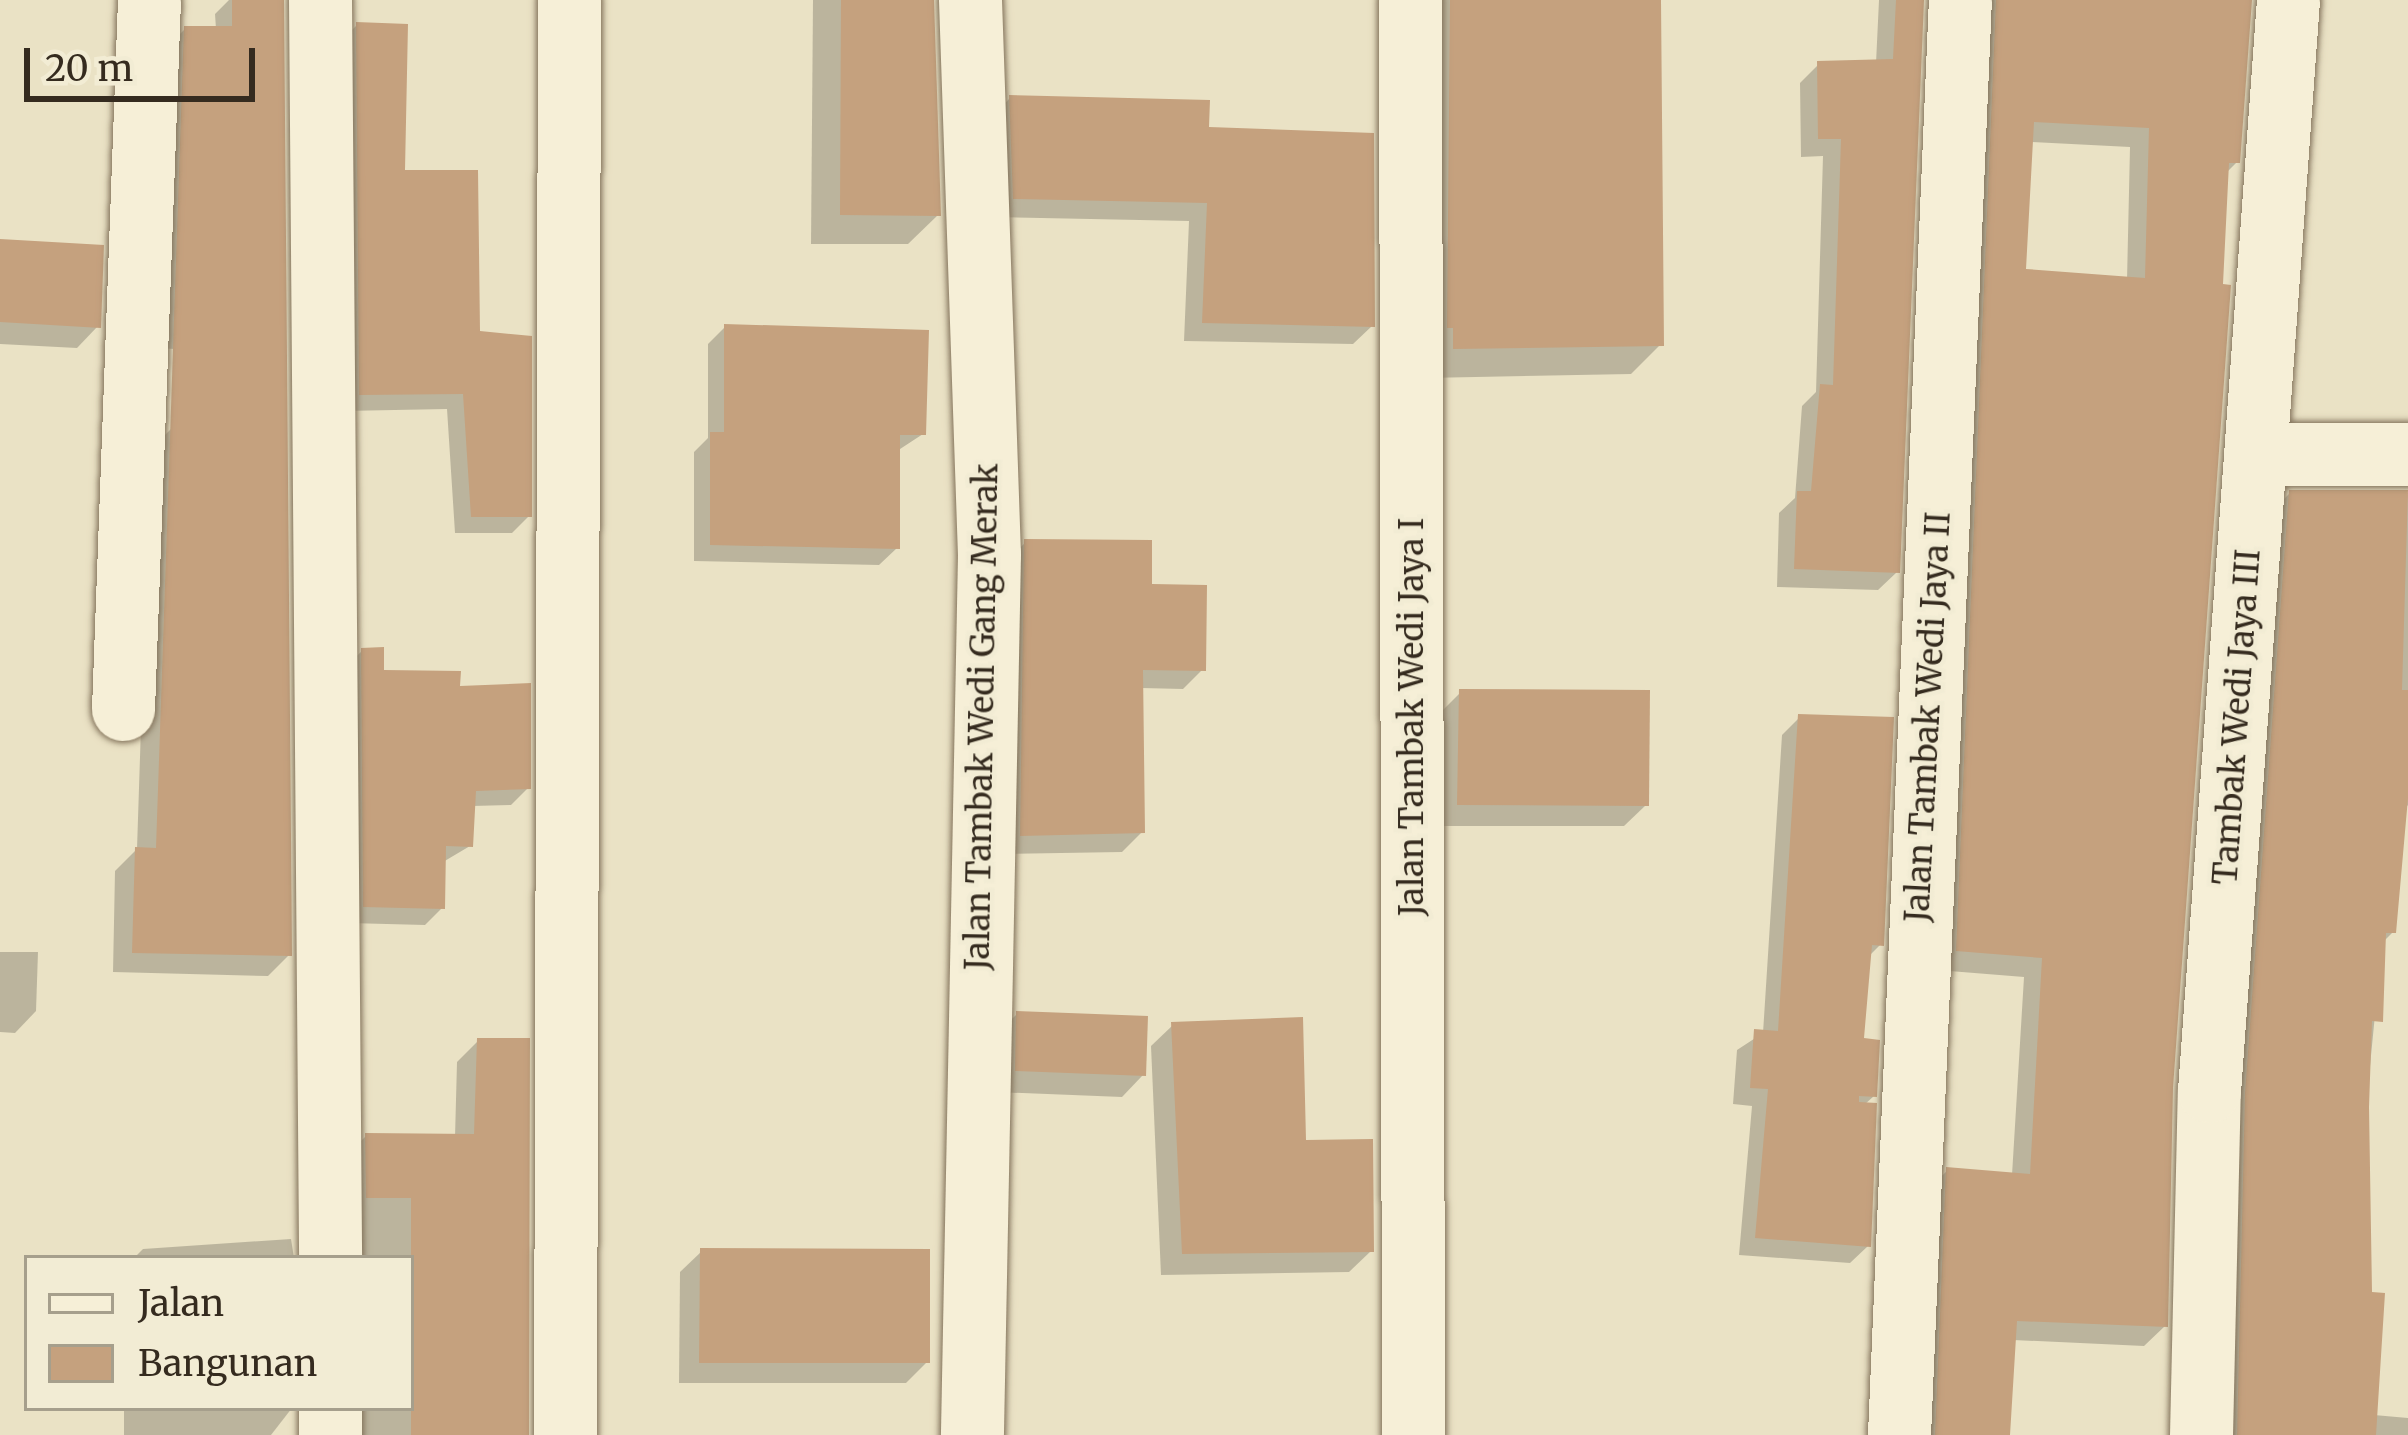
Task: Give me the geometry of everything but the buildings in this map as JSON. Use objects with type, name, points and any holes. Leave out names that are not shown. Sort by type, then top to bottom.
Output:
[{"type":"street","points":[[123,709],[149,0]]},
{"type":"street","points":[[320,0],[330,1255]]},
{"type":"street","points":[[565,1435],[569,0]]},
{"type":"street","name":"Jalan Tambak Wedi Gang Merak","points":[[970,0],[989,554],[972,1435]]},
{"type":"street","name":"Jalan Tambak Wedi Jaya I","points":[[1410,0],[1413,1435]]},
{"type":"street","name":"Jalan Tambak Wedi Jaya II","points":[[1899,1435],[1960,0]]},
{"type":"street","name":"Tambak Wedi Jaya III","points":[[2201,1435],[2209,1091],[2288,0]]},
{"type":"street","points":[[2256,454],[2408,454]]}]
